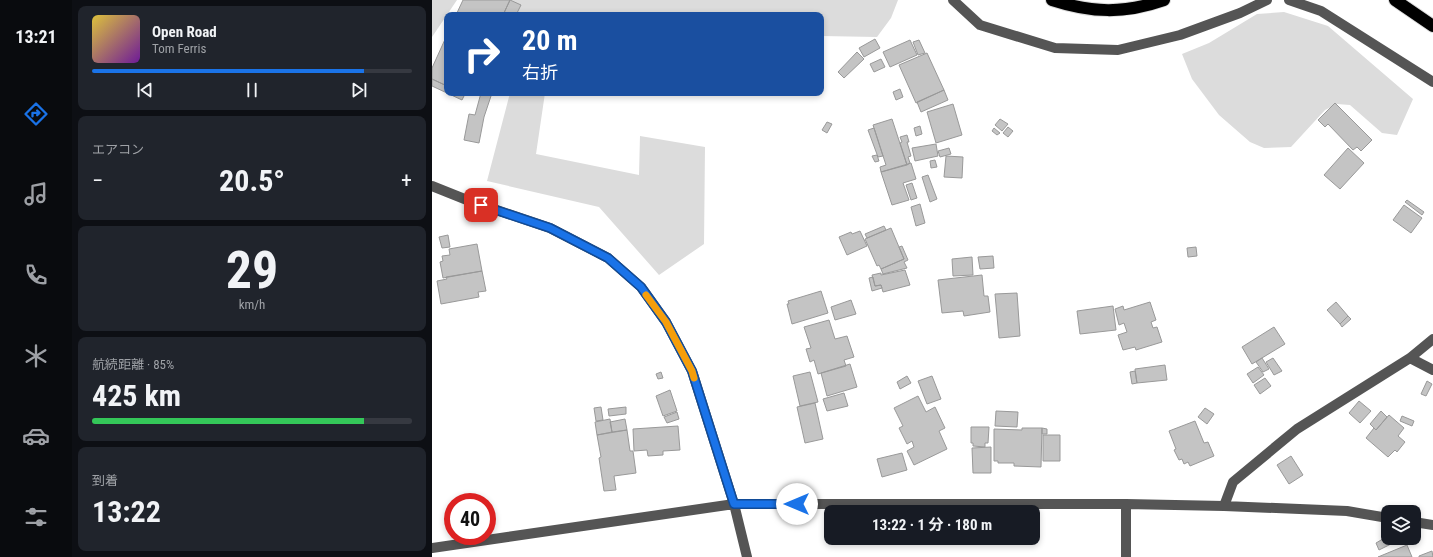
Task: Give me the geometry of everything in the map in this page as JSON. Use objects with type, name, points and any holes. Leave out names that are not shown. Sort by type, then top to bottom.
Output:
[{"type":"highway","points":[[1052,0],[1073,7],[1099,11],[1123,10],[1146,6],[1164,0]]},
{"type":"highway","points":[[1396,0],[1433,26]]},
{"type":"street","points":[[953,0],[980,25],[1055,48],[1118,50],[1180,34],[1240,13],[1267,0]]},
{"type":"street","points":[[1289,0],[1321,11],[1433,82]]},
{"type":"street","points":[[432,186],[550,228],[608,258],[641,287],[666,322],[692,371],[734,504],[747,557]]},
{"type":"street","points":[[1224,506],[1233,482],[1297,429],[1410,358],[1433,339]]},
{"type":"street","points":[[1410,358],[1433,370]]},
{"type":"street","points":[[432,548],[734,504],[1126,504],[1224,506],[1347,512],[1381,517]]},
{"type":"street","points":[[1126,504],[1126,557]]},
{"type":"street","points":[[1421,523],[1433,525]]},
{"type":"shaded area","points":[[432,0],[457,0],[449,12],[444,12],[444,19],[432,37]]},
{"type":"shaded area","points":[[511,0],[898,0],[891,18],[877,37],[824,36],[824,12],[511,12]]},
{"type":"shaded area","points":[[1284,12],[1328,26],[1413,99],[1397,135],[1382,133],[1350,105],[1337,104],[1325,110],[1291,147],[1264,148],[1250,142],[1219,115],[1192,79],[1182,54],[1209,43],[1257,14]]},
{"type":"shaded area","points":[[509,96],[545,96],[536,154],[639,175],[640,136],[705,147],[704,244],[659,275],[599,207],[487,181]]},
{"type":"building","points":[[463,0],[510,0],[504,12],[457,12]]},
{"type":"building","points":[[510,0],[521,5],[518,12],[504,12]]},
{"type":"building","points":[[875,39],[880,48],[864,57],[859,48]]},
{"type":"building","points":[[910,40],[917,55],[890,67],[883,52]]},
{"type":"building","points":[[919,40],[925,53],[918,55],[913,42]]},
{"type":"building","points":[[444,42],[444,85],[432,79],[432,68]]},
{"type":"building","points":[[857,52],[864,59],[844,78],[838,72]]},
{"type":"building","points":[[927,53],[944,90],[916,103],[899,65]]},
{"type":"building","points":[[881,59],[885,67],[874,72],[870,64]]},
{"type":"building","points":[[432,79],[444,85],[444,92],[432,86]]},
{"type":"building","points":[[900,89],[903,97],[896,100],[893,92]]},
{"type":"building","points":[[944,90],[948,100],[921,112],[917,102]]},
{"type":"building","points":[[453,96],[464,96],[462,100]]},
{"type":"building","points":[[480,96],[491,96],[484,117],[479,143],[464,140],[469,114],[475,115]]},
{"type":"building","points":[[1335,103],[1372,140],[1361,151],[1357,147],[1353,150],[1328,124],[1325,127],[1318,120]]},
{"type":"building","points":[[953,104],[962,135],[936,143],[927,112]]},
{"type":"building","points":[[892,119],[907,165],[881,172],[880,167],[886,165],[873,125]]},
{"type":"building","points":[[1000,119],[1008,124],[1002,131],[995,125]]},
{"type":"building","points":[[827,122],[832,124],[827,133],[822,130]]},
{"type":"building","points":[[920,126],[922,134],[916,136],[914,128]]},
{"type":"building","points":[[1008,127],[1013,131],[1008,137],[1003,133]]},
{"type":"building","points":[[874,128],[883,156],[878,157],[868,130]]},
{"type":"building","points":[[994,128],[1000,133],[997,135],[992,131]]},
{"type":"building","points":[[907,135],[909,142],[907,142],[911,156],[908,157],[910,163],[907,165],[900,143],[902,142],[900,137]]},
{"type":"building","points":[[936,144],[938,156],[915,161],[912,148]]},
{"type":"building","points":[[949,148],[951,154],[940,157],[938,151]]},
{"type":"building","points":[[1348,148],[1364,163],[1340,189],[1324,175]]},
{"type":"building","points":[[877,155],[879,161],[875,162],[872,156]]},
{"type":"building","points":[[946,156],[963,157],[962,178],[944,177]]},
{"type":"building","points":[[935,160],[937,167],[931,168],[930,161]]},
{"type":"building","points":[[911,163],[916,179],[903,183],[909,200],[892,205],[881,172]]},
{"type":"building","points":[[928,175],[937,199],[930,202],[922,177]]},
{"type":"building","points":[[912,183],[917,198],[911,200],[906,185]]},
{"type":"building","points":[[1407,200],[1424,212],[1422,215],[1405,202]]},
{"type":"building","points":[[920,204],[925,223],[916,226],[911,207]]},
{"type":"building","points":[[1404,205],[1422,218],[1411,233],[1393,220]]},
{"type":"building","points":[[884,226],[886,230],[867,238],[865,234]]},
{"type":"building","points":[[891,228],[904,259],[881,269],[879,265],[877,266],[865,239]]},
{"type":"building","points":[[860,231],[867,246],[847,255],[839,237],[851,232],[852,234]]},
{"type":"building","points":[[448,235],[450,247],[442,248],[439,237]]},
{"type":"building","points":[[477,244],[482,271],[443,278],[440,262],[443,261],[442,256],[450,255],[449,249]]},
{"type":"building","points":[[902,246],[908,260],[904,262],[907,268],[883,274],[881,269],[904,259],[899,247]]},
{"type":"building","points":[[1196,247],[1197,256],[1188,257],[1187,248]]},
{"type":"building","points":[[993,256],[994,268],[980,269],[978,257]]},
{"type":"building","points":[[972,257],[973,275],[953,276],[952,259]]},
{"type":"building","points":[[905,270],[910,285],[883,292],[881,285],[875,286],[872,275],[881,273],[881,275]]},
{"type":"building","points":[[482,271],[486,291],[478,292],[479,297],[441,304],[437,281],[447,279],[446,277]]},
{"type":"building","points":[[982,275],[984,296],[988,296],[990,312],[964,316],[963,311],[942,313],[938,280]]},
{"type":"building","points":[[873,277],[875,286],[881,285],[882,288],[872,291],[869,278]]},
{"type":"building","points":[[821,291],[828,313],[792,324],[787,304],[789,304],[788,301]]},
{"type":"building","points":[[1017,293],[1020,336],[999,338],[995,294]]},
{"type":"building","points":[[851,300],[856,314],[835,320],[831,307]]},
{"type":"building","points":[[1150,302],[1156,320],[1151,322],[1153,328],[1157,327],[1162,342],[1136,350],[1135,347],[1123,350],[1118,335],[1127,332],[1124,323],[1119,325],[1115,309],[1123,306],[1124,310]]},
{"type":"building","points":[[1336,302],[1348,316],[1340,324],[1327,310]]},
{"type":"building","points":[[1113,306],[1116,330],[1080,334],[1077,311]]},
{"type":"building","points":[[1348,316],[1351,319],[1342,327],[1340,324]]},
{"type":"building","points":[[829,320],[835,339],[847,336],[854,357],[844,360],[846,366],[818,374],[814,360],[810,362],[806,349],[811,348],[804,327]]},
{"type":"building","points":[[1274,327],[1285,344],[1252,364],[1242,347]]},
{"type":"building","points":[[1262,358],[1269,369],[1263,372],[1256,362]]},
{"type":"building","points":[[1273,358],[1282,371],[1274,375],[1266,362]]},
{"type":"building","points":[[850,364],[857,387],[827,396],[821,373]]},
{"type":"building","points":[[1165,365],[1167,380],[1137,383],[1135,369]]},
{"type":"building","points":[[1258,367],[1264,375],[1253,383],[1247,374]]},
{"type":"building","points":[[1135,371],[1137,383],[1132,384],[1130,372]]},
{"type":"building","points":[[661,372],[663,378],[658,379],[656,374]]},
{"type":"building","points":[[810,372],[818,402],[800,406],[793,376]]},
{"type":"building","points":[[907,376],[911,383],[900,389],[897,382]]},
{"type":"building","points":[[932,376],[941,399],[927,404],[918,381]]},
{"type":"building","points":[[1265,378],[1271,386],[1260,394],[1254,385]]},
{"type":"building","points":[[1427,381],[1432,384],[1426,396],[1421,394]]},
{"type":"building","points":[[670,390],[677,411],[663,416],[656,396]]},
{"type":"building","points":[[844,393],[848,406],[827,411],[823,399]]},
{"type":"building","points":[[918,396],[926,412],[935,407],[945,428],[939,431],[947,449],[914,465],[907,451],[914,447],[912,441],[907,444],[899,428],[903,426],[894,408]]},
{"type":"building","points":[[1359,401],[1371,411],[1360,423],[1349,413]]},
{"type":"building","points":[[815,403],[823,439],[805,443],[797,407]]},
{"type":"building","points":[[601,407],[603,420],[596,421],[594,408]]},
{"type":"building","points":[[626,407],[626,414],[609,416],[608,409]]},
{"type":"building","points":[[1205,408],[1214,414],[1207,424],[1198,417]]},
{"type":"building","points":[[996,411],[1018,412],[1017,427],[995,426]]},
{"type":"building","points":[[1381,411],[1387,417],[1376,430],[1370,424]]},
{"type":"building","points":[[677,412],[679,419],[667,423],[664,417]]},
{"type":"building","points":[[1389,415],[1404,428],[1398,436],[1405,442],[1397,452],[1395,450],[1388,457],[1366,438],[1374,428],[1376,430]]},
{"type":"building","points":[[1402,416],[1414,421],[1412,426],[1400,421]]},
{"type":"building","points":[[610,419],[612,432],[597,435],[595,422]]},
{"type":"building","points":[[625,419],[627,430],[612,432],[610,422]]},
{"type":"building","points":[[1195,421],[1204,443],[1208,442],[1214,456],[1190,466],[1188,462],[1184,464],[1182,459],[1179,460],[1174,450],[1176,449],[1169,431]]},
{"type":"building","points":[[678,426],[680,450],[663,451],[663,455],[648,456],[647,450],[634,451],[633,429]]},
{"type":"building","points":[[971,427],[989,427],[988,443],[985,443],[985,447],[973,446],[973,443],[971,443]]},
{"type":"building","points":[[1022,428],[1042,428],[1041,467],[1014,466],[1014,463],[998,463],[998,461],[994,461],[994,429],[1022,430]]},
{"type":"building","points":[[1042,428],[1047,429],[1047,434],[1042,434]]},
{"type":"building","points":[[627,430],[630,451],[633,451],[636,473],[614,476],[616,490],[604,491],[599,458],[601,457],[597,435]]},
{"type":"building","points":[[1043,435],[1060,435],[1060,461],[1043,461]]},
{"type":"building","points":[[991,447],[991,473],[973,473],[972,448]]},
{"type":"building","points":[[902,453],[907,470],[882,477],[877,459]]},
{"type":"building","points":[[1291,456],[1303,475],[1289,484],[1277,465]]},
{"type":"building","points":[[1381,540],[1381,545],[1389,545],[1379,550],[1376,543]]},
{"type":"building","points":[[1407,545],[1412,557],[1378,557]]},
{"type":"building","points":[[1432,551],[1433,557],[1419,557],[1419,556]]},
{"type":"slow traffic","points":[[646,295],[666,322],[692,371],[694,378]]},
{"type":"route","points":[[481,205],[550,228],[608,258],[641,287],[666,322],[692,371],[734,504],[797,504]]}]
